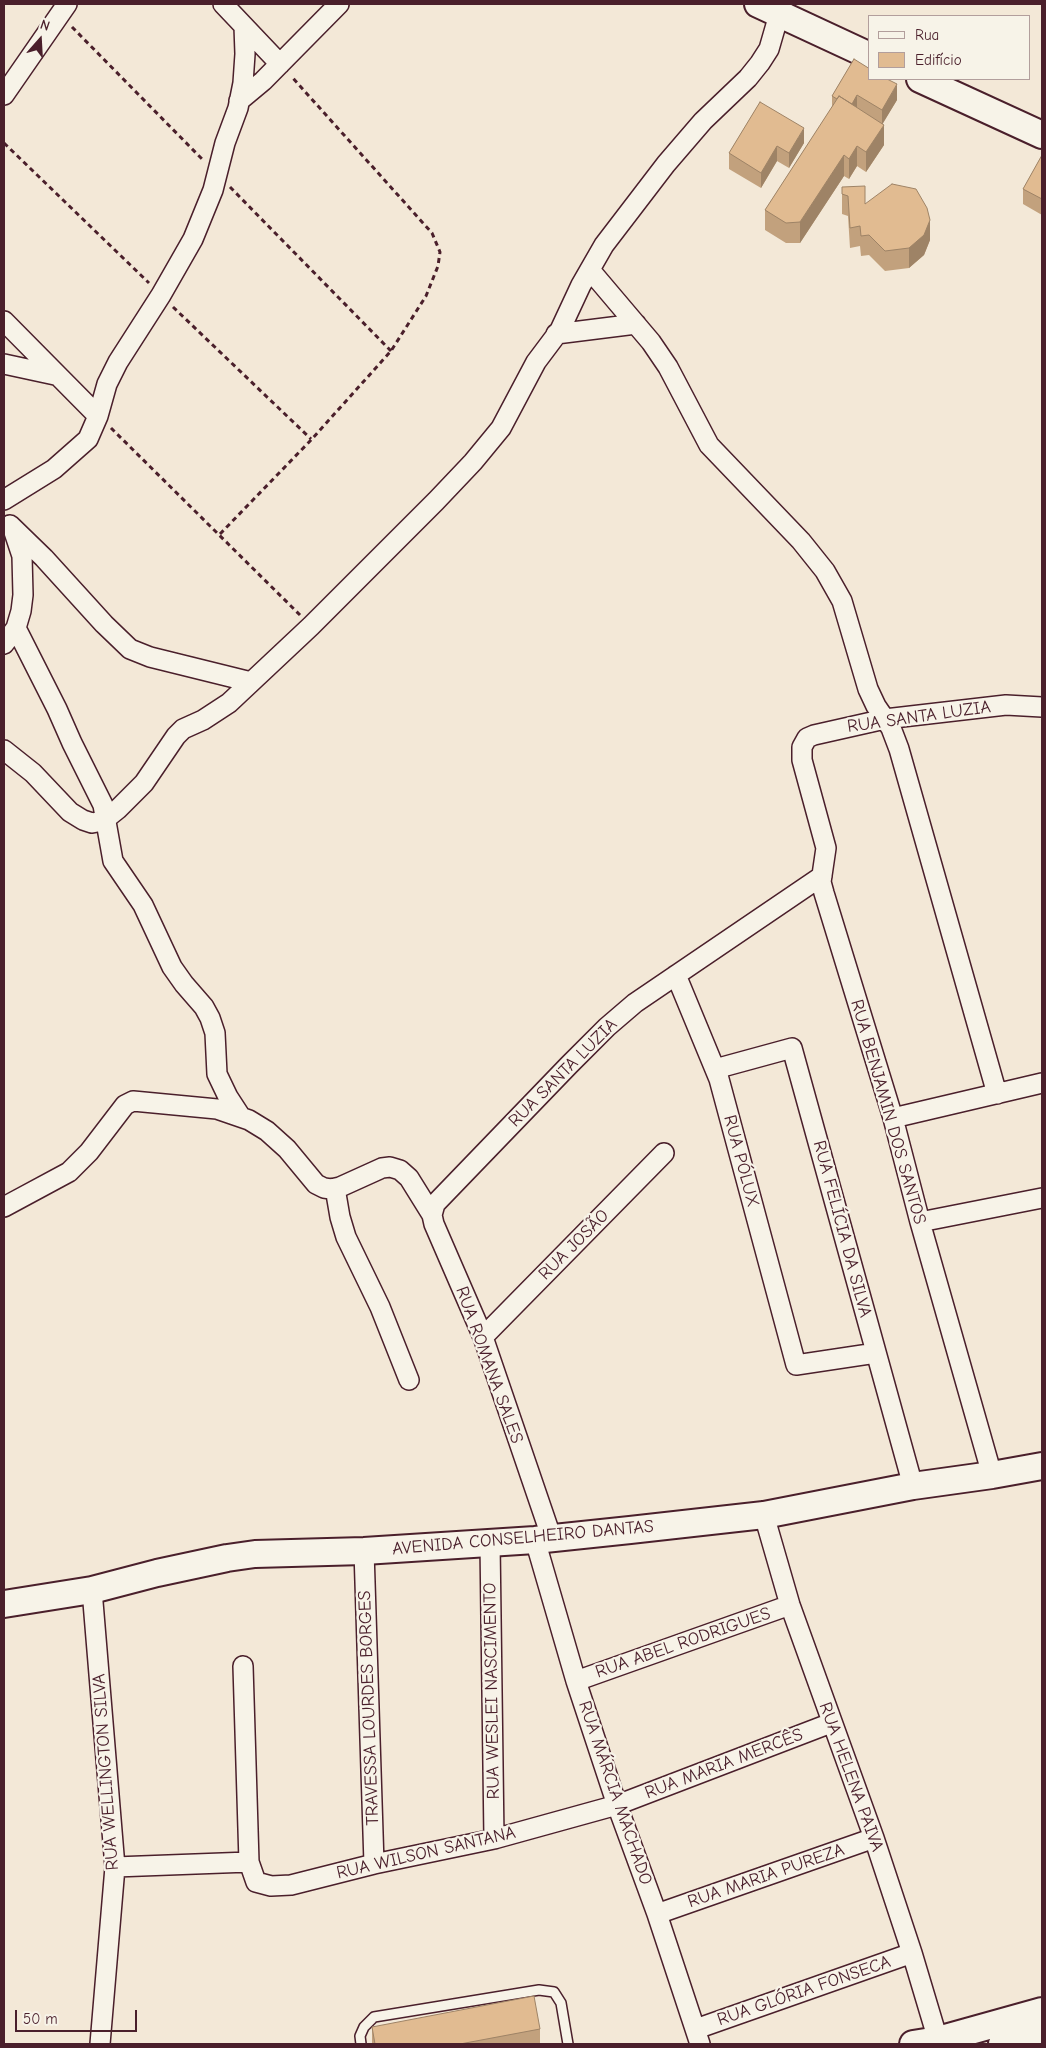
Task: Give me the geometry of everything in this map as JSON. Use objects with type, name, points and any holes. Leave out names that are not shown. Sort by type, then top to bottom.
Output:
[{"type":"street","points":[[4,95],[67,4]]},
{"type":"street","points":[[223,4],[280,64]]},
{"type":"street","points":[[239,101],[280,64],[339,4]]},
{"type":"street","points":[[4,750],[33,773],[70,812],[92,823],[106,819],[144,783],[176,736],[183,729],[203,720],[229,703],[252,682],[311,626],[473,462],[501,428],[536,362],[556,334],[604,245],[666,164],[703,121],[748,78],[760,63],[769,49],[773,7],[868,55]]},
{"type":"street","points":[[4,500],[54,469],[88,439],[98,416],[107,384],[118,362],[161,295],[204,214],[239,101],[245,54],[244,26]]},
{"type":"street","points":[[922,80],[1042,135]]},
{"type":"street","points":[[590,270],[636,324],[668,367],[709,444],[801,541],[825,571],[842,601],[868,689],[876,706],[891,728],[899,749],[996,1094]]},
{"type":"street","points":[[4,322],[98,416]]},
{"type":"street","points":[[556,334],[636,324]]},
{"type":"street","points":[[4,364],[55,375]]},
{"type":"street","points":[[7,520],[104,624],[130,648],[150,657],[252,682]]},
{"type":"street","points":[[4,644],[16,628],[23,595],[23,566],[20,546],[7,520]]},
{"type":"street","points":[[16,628],[97,793],[106,819],[109,847],[113,860],[143,905],[172,966],[184,984],[204,1007],[210,1018],[215,1033],[217,1074],[228,1097],[241,1117]]},
{"type":"street","name":"RUA SANTA LUZIA","points":[[802,747],[807,738],[814,735],[884,719],[1006,705],[1042,707]]},
{"type":"street","name":"RUA BENJAMIN DOS SANTOS","points":[[802,747],[802,760],[826,848],[822,876],[824,893],[893,1118],[920,1222],[992,1476]]},
{"type":"street","name":"RUA SANTA LUZIA","points":[[432,1215],[435,1204],[443,1195],[607,1027],[636,1003],[822,876]]},
{"type":"street","name":"RUA PÓLUX","points":[[676,975],[719,1079],[796,1365],[876,1353]]},
{"type":"street","name":"RUA FELÍCIA DA SILVA","points":[[715,1069],[792,1048],[913,1486]]},
{"type":"street","points":[[893,1118],[1042,1083]]},
{"type":"street","points":[[4,1207],[69,1172],[89,1152],[129,1102],[202,1107],[241,1117],[268,1131],[316,1184],[324,1188],[335,1188],[337,1207],[346,1237],[380,1307],[409,1380]]},
{"type":"street","name":"RUA JOSÃO","points":[[483,1337],[664,1153]]},
{"type":"street","name":"RUA ROMANA SALES","points":[[335,1188],[377,1170],[390,1167],[400,1170],[409,1178],[432,1215],[434,1224],[483,1337],[544,1540]]},
{"type":"street","points":[[920,1222],[1042,1198]]},
{"type":"street","name":"AVENIDA CONSELHEIRO DANTAS","points":[[4,1604],[92,1590],[157,1573],[255,1554],[364,1551],[544,1540],[764,1515],[913,1486],[992,1476],[1042,1466]]},
{"type":"street","name":"RUA HELENA PAIVA","points":[[764,1515],[790,1605],[874,1838],[912,1953],[925,2042]]},
{"type":"street","name":"RUA MÁRCIA MACHADO","points":[[544,1540],[576,1681],[616,1805],[657,1914],[698,2037]]},
{"type":"street","name":"RUA WESLEI NASCIMENTO","points":[[490,1543],[494,1839]]},
{"type":"street","name":"TRAVESSA LOURDES BORGES","points":[[364,1551],[374,1864]]},
{"type":"street","name":"RUA WELLINGTON SILVA","points":[[92,1590],[115,1867],[100,2044]]},
{"type":"street","name":"RUA ABEL RODRIGUES","points":[[576,1681],[790,1605]]},
{"type":"street","points":[[115,1867],[250,1862],[243,1666]]},
{"type":"street","name":"RUA MARIA MERCÊS","points":[[616,1805],[831,1723]]},
{"type":"street","name":"RUA WILSON SANTANA","points":[[250,1862],[256,1882],[271,1886],[291,1885],[374,1864],[494,1839],[616,1805]]},
{"type":"street","name":"RUA MARIA PUREZA","points":[[657,1914],[874,1838]]},
{"type":"street","name":"RUA GLÓRIA FONSECA","points":[[698,2037],[912,1953]]},
{"type":"street","points":[[925,2042],[1042,2011]]},
{"type":"street","points":[[1002,2044],[1042,2031]]},
{"type":"lane","points":[[361,2044],[360,2036],[364,2028],[374,2017],[539,1990],[554,1992],[561,2003],[568,2044]]},
{"type":"path","points":[[220,534],[311,440],[391,351],[426,296],[439,259],[438,245],[432,234],[280,64]]},
{"type":"path","points":[[98,416],[220,534],[311,626]]},
{"type":"building","points":[[854,59],[868,68],[868,80],[889,80],[897,84],[882,110],[857,95],[852,104],[839,96],[837,99],[832,96]]},
{"type":"building","points":[[839,96],[884,125],[866,152],[857,146],[849,159],[844,155],[800,222],[786,223],[765,210]]},
{"type":"building","points":[[760,102],[804,128],[789,153],[777,146],[761,173],[729,153]]},
{"type":"building","points":[[1042,155],[1042,199],[1023,189]]},
{"type":"building","points":[[892,184],[916,189],[927,208],[930,220],[924,235],[909,248],[885,251],[869,235],[861,236],[860,226],[850,228],[848,196],[842,194],[842,187],[865,186],[865,204]]},
{"type":"building","points":[[534,1996],[540,2029],[460,2044],[375,2044],[372,2027]]}]
